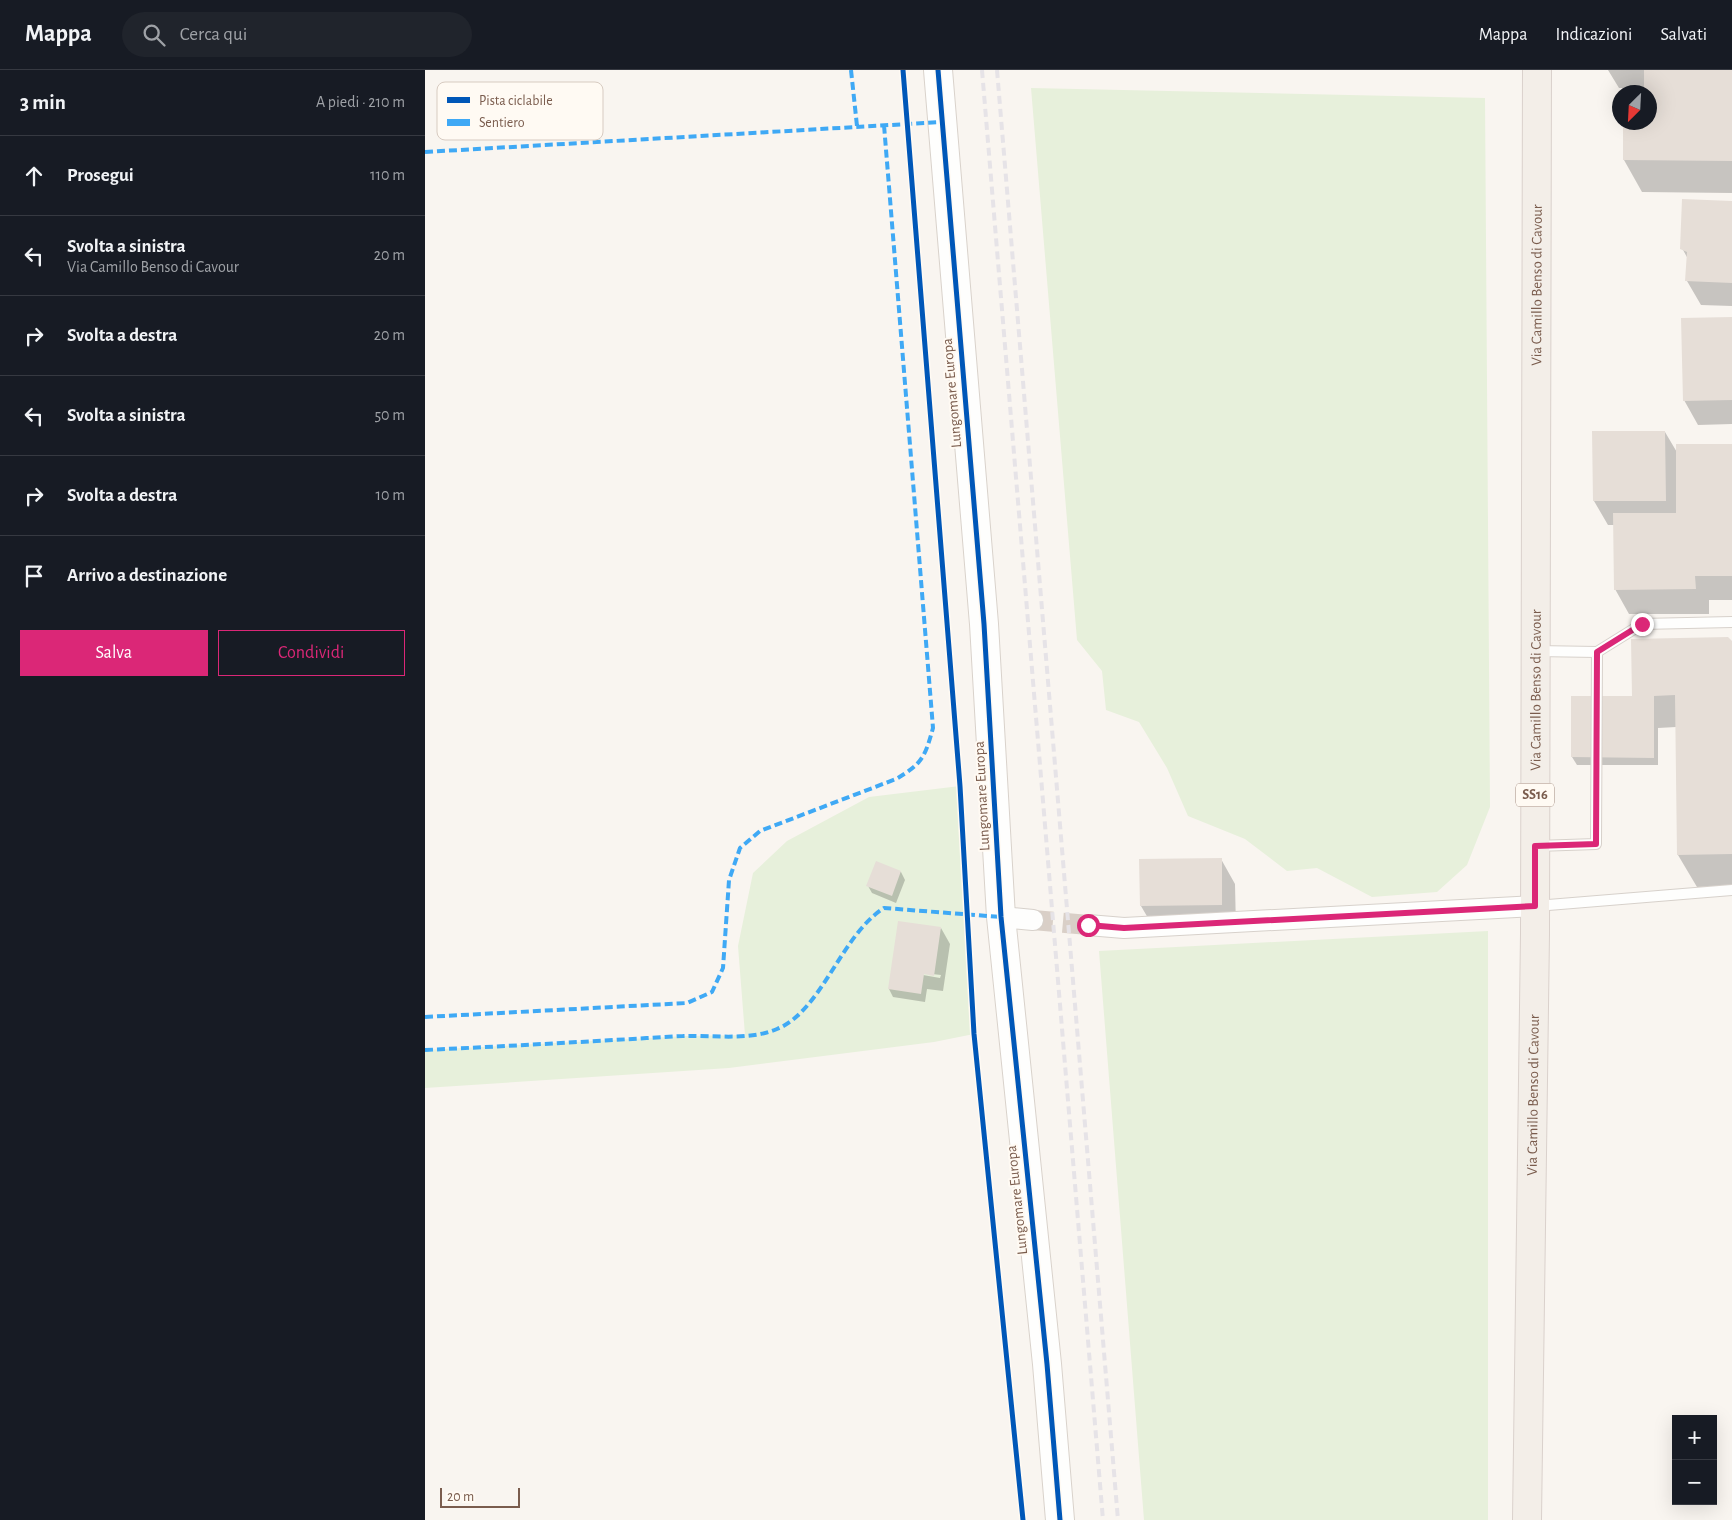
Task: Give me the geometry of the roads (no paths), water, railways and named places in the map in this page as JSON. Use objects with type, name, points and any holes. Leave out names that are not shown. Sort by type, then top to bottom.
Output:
[{"type":"main road","name":"Via Camillo Benso di Cavour","points":[[1527,1520],[1535,906],[1537,70]]},
{"type":"street","name":"Lungomare Europa","points":[[938,70],[984,624],[1001,917],[1047,1364],[1060,1520]]},
{"type":"street","points":[[1088,925],[1124,928],[1535,906]]},
{"type":"street","points":[[1001,917],[1033,920]]},
{"type":"lane","points":[[1536,651],[1597,652],[1642,624],[1732,622]]},
{"type":"lane","points":[[1535,846],[1596,844],[1597,652]]},
{"type":"lane","points":[[1535,906],[1732,890]]},
{"type":"tunnel","points":[[1033,920],[1088,925]]},
{"type":"railway","points":[[982,70],[1103,1520]]},
{"type":"railway","points":[[997,70],[1118,1520]]}]
